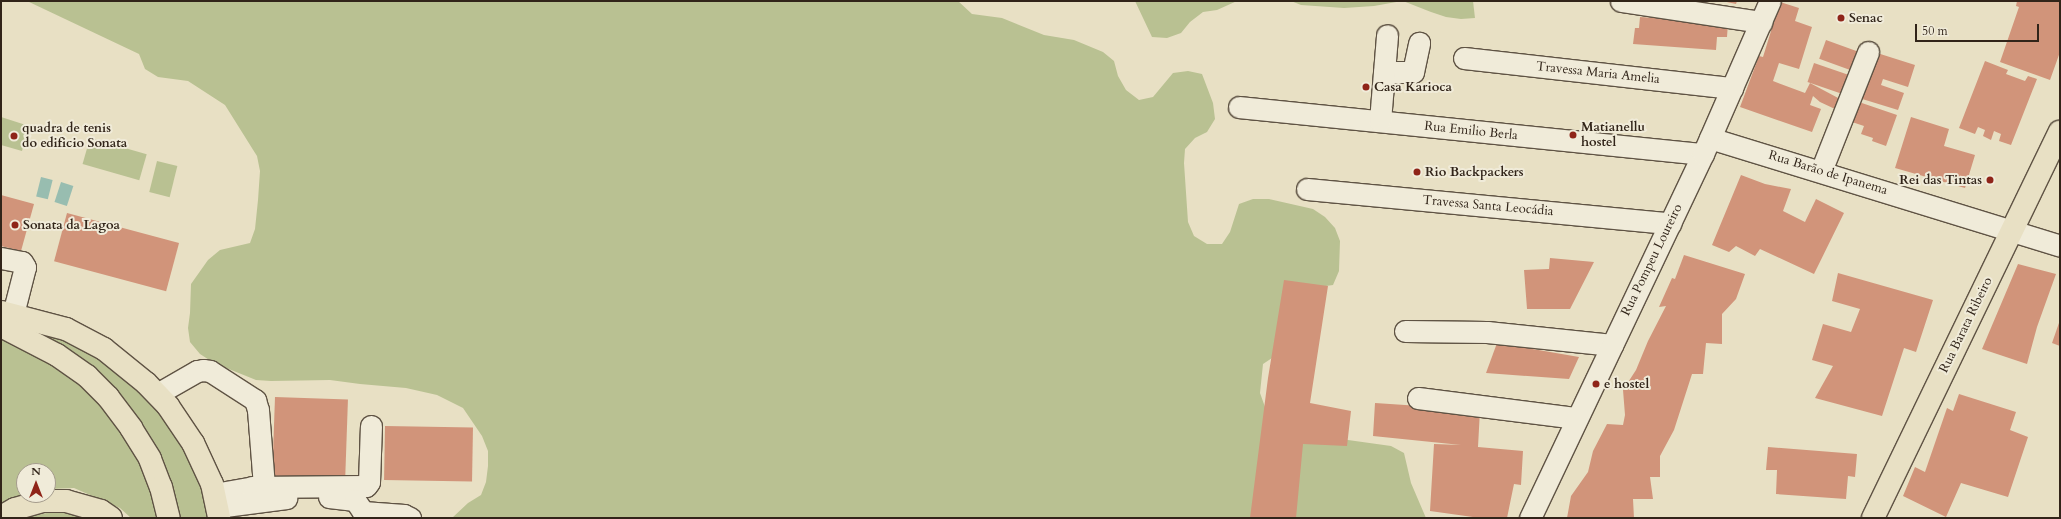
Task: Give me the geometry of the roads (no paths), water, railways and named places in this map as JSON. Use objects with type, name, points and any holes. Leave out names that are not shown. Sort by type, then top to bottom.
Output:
[{"type":"main road","name":"Rua Barata Ribeiro","points":[[1872,518],[2060,132]]},
{"type":"main road","points":[[5,317],[66,329],[104,349],[146,383],[168,406],[193,443],[212,484],[217,506]]},
{"type":"main road","points":[[5,317],[87,376],[108,397],[131,428],[150,459],[161,487],[170,518]]},
{"type":"main road","points":[[1,517],[15,509],[43,501],[66,501],[101,511],[111,518]]},
{"type":"street","points":[[1621,1],[1761,22]]},
{"type":"street","name":"Rua Pompeu Loureiro","points":[[1530,518],[1707,146],[1770,1]]},
{"type":"street","points":[[1380,121],[1387,35]]},
{"type":"street","points":[[1384,72],[1413,72],[1420,43]]},
{"type":"street","points":[[1821,171],[1868,52]]},
{"type":"street","name":"Travessa Maria Amelia","points":[[1464,58],[1732,88]]},
{"type":"street","name":"Rua Emilio Berla","points":[[1239,107],[1380,121],[1707,146]]},
{"type":"street","name":"Rua Barão de Ipanema","points":[[1707,146],[1821,171],[2060,246]]},
{"type":"street","name":"Travessa Santa Leocádia","points":[[1307,189],[1670,223]]},
{"type":"street","points":[[1,258],[22,262],[25,267],[5,317]]},
{"type":"street","points":[[1405,331],[1487,332],[1612,345]]},
{"type":"street","points":[[156,394],[196,371],[203,370],[210,371],[255,400],[258,410],[264,487]]},
{"type":"street","points":[[1418,398],[1575,422]]},
{"type":"street","points":[[1484,416],[1575,422]]},
{"type":"street","points":[[217,506],[252,487],[366,486],[369,482],[371,426]]},
{"type":"street","points":[[217,506],[290,497],[342,497],[355,500],[363,512],[404,515],[410,518]]},
{"type":"water","points":[[41,177],[53,180],[48,199],[36,196]]},
{"type":"water","points":[[61,182],[73,186],[67,206],[55,202]]},
{"type":"place","name":"Senac","points":[[1841,18]]},
{"type":"place","name":"Casa Karioca","points":[[1366,87]]},
{"type":"place","name":"Matianellu hostel","points":[[1573,135]]},
{"type":"place","name":"quadra de tenis do edificio Sonata","points":[[14,136]]},
{"type":"place","name":"Rio Backpackers","points":[[1417,172]]},
{"type":"place","name":"Rei das Tintas","points":[[1990,180]]},
{"type":"place","name":"Sonata da Lagoa","points":[[15,225]]},
{"type":"place","name":"e hostel","points":[[1596,384]]}]
